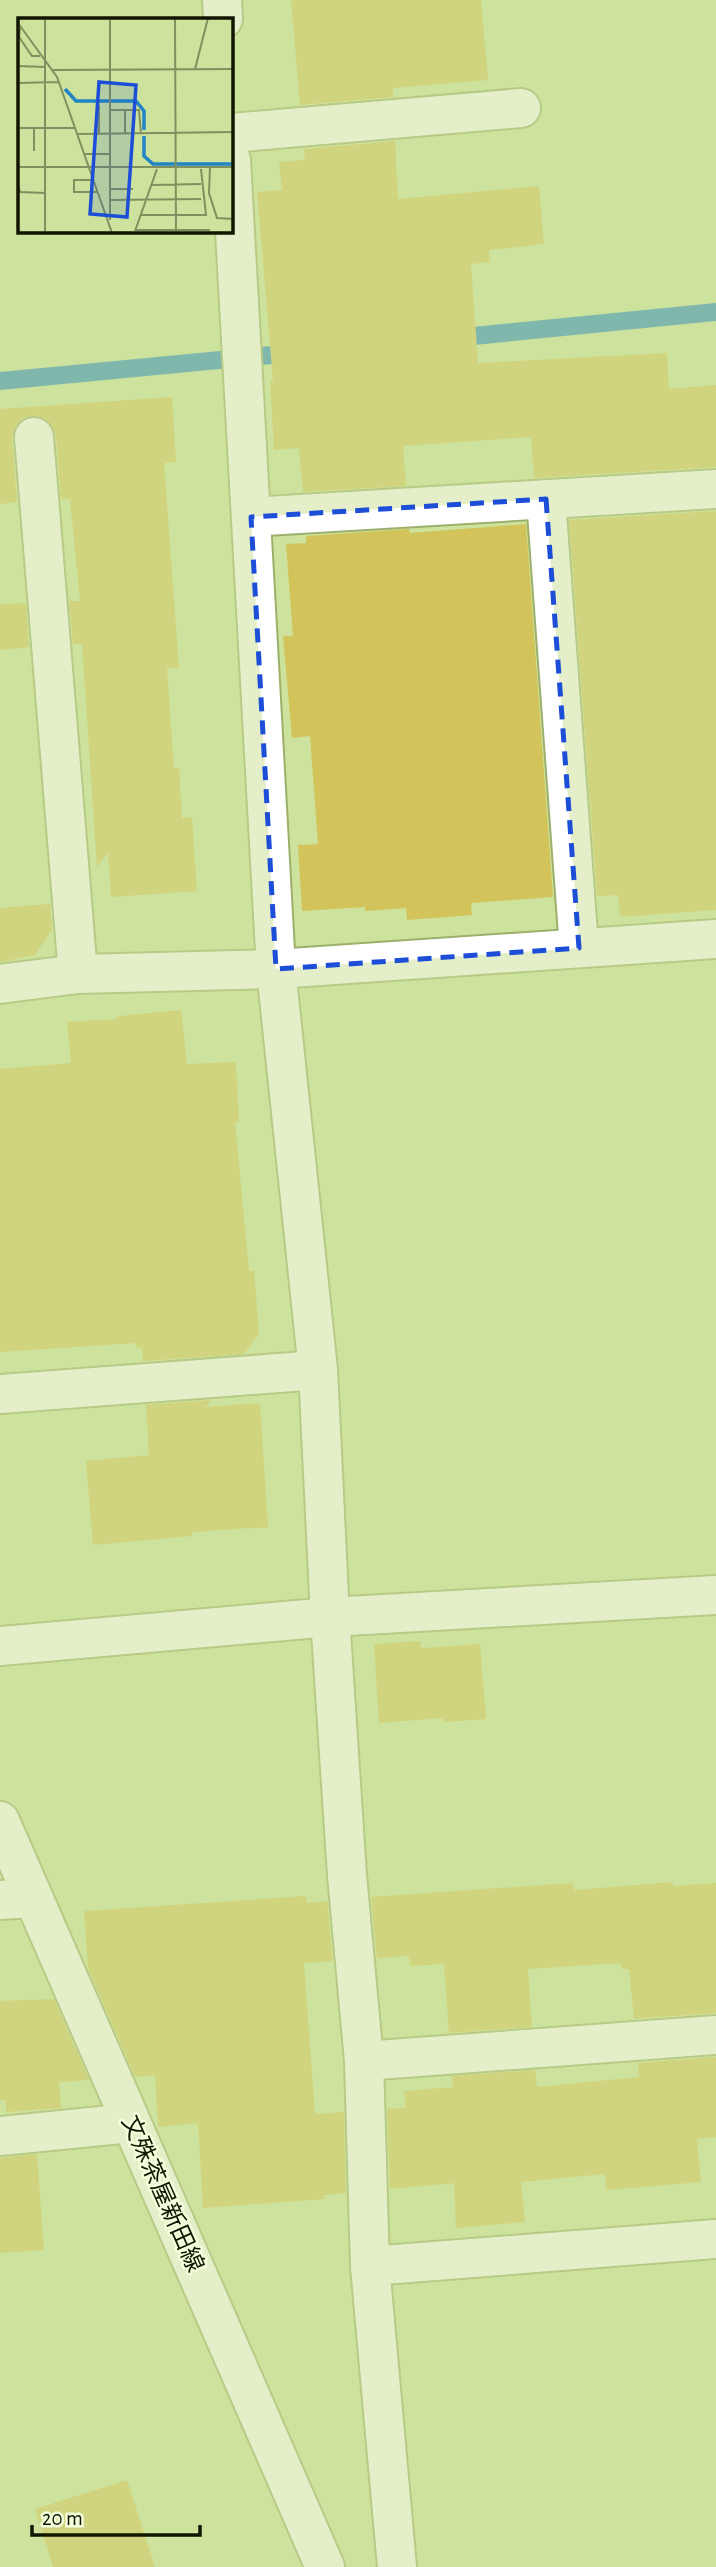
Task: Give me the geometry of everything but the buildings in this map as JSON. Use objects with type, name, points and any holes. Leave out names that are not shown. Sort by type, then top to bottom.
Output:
[{"type":"street","points":[[222,0],[223,18]]},
{"type":"street","points":[[233,133],[521,108]]},
{"type":"street","points":[[233,196],[276,969],[318,1370],[330,1617],[347,1875],[363,2061],[370,2266],[397,2567]]},
{"type":"street","points":[[34,437],[78,974]]},
{"type":"street","points":[[251,517],[716,489]]},
{"type":"street","points":[[546,499],[579,948]]},
{"type":"street","points":[[0,984],[78,974],[276,969],[716,939]]},
{"type":"street","points":[[0,1394],[318,1370]]},
{"type":"street","points":[[0,1646],[330,1617],[716,1595]]},
{"type":"street","name":"文殊茶屋新田線","points":[[0,1821],[17,1899],[131,2123],[325,2567]]},
{"type":"street","points":[[363,2061],[716,2035]]},
{"type":"street","points":[[0,2136],[131,2123]]},
{"type":"street","points":[[370,2266],[716,2239]]},
{"type":"highlighted area","points":[[546,499],[579,948],[276,969],[251,517]]},
{"type":"waterway","points":[[453,338],[716,312]]},
{"type":"waterway","points":[[0,381],[293,353]]}]
